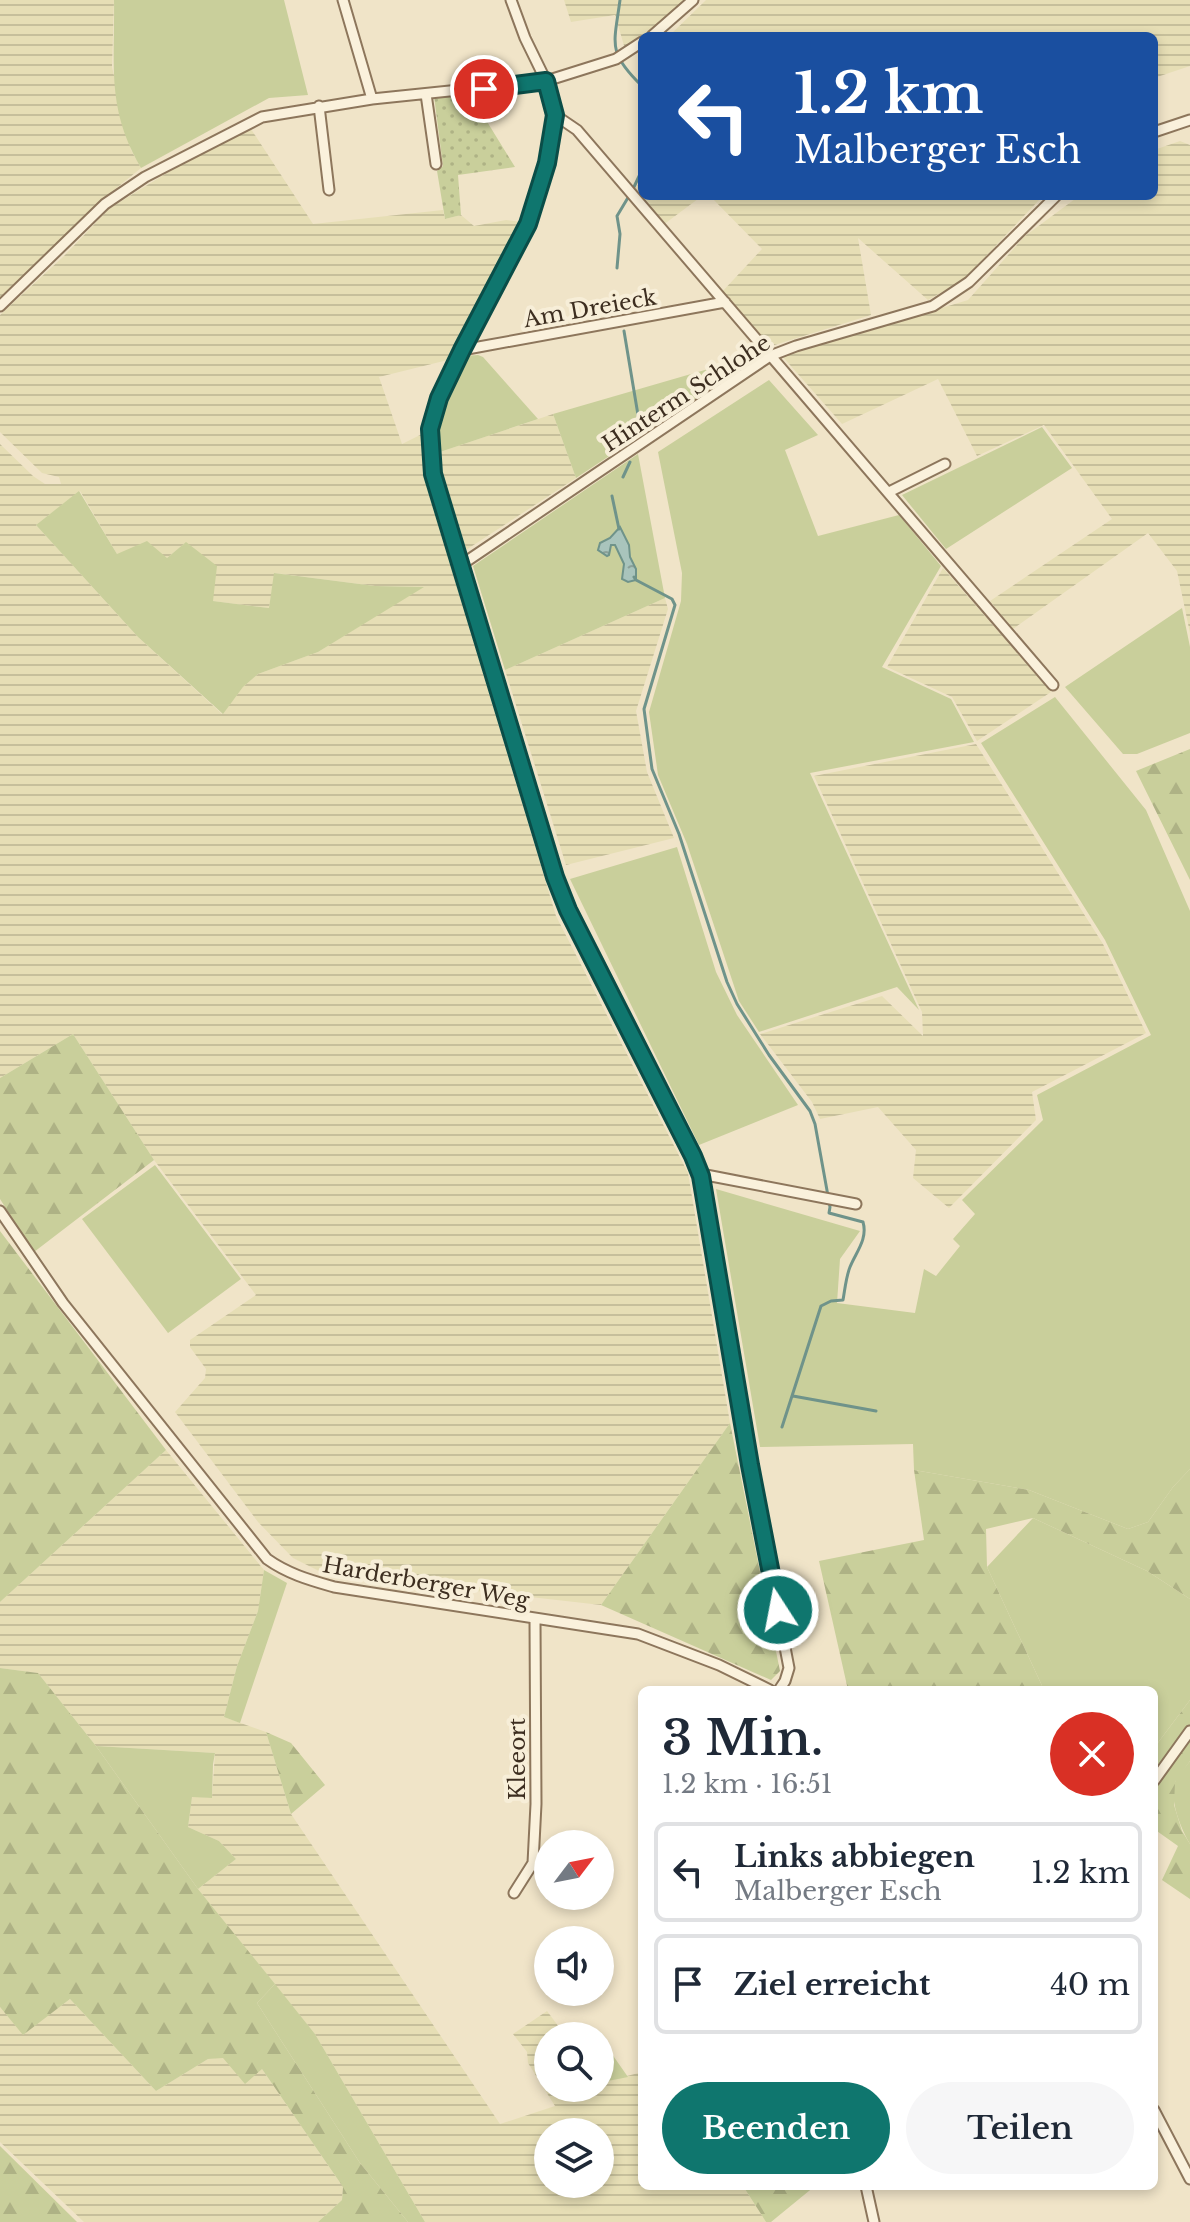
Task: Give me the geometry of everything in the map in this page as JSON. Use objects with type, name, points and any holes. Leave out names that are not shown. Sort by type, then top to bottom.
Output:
[{"type":"street","points":[[343,0],[372,99]]},
{"type":"street","points":[[511,0],[546,81],[555,115],[547,163],[528,224],[439,398],[430,429],[433,474],[555,877],[568,910],[701,1176],[750,1465],[789,1668],[782,1686]]},
{"type":"street","points":[[657,32],[693,0]]},
{"type":"street","points":[[0,306],[105,204],[145,177],[262,117],[372,99],[546,81],[620,57],[638,45]]},
{"type":"street","points":[[426,94],[436,164]]},
{"type":"street","points":[[319,106],[329,190]]},
{"type":"street","points":[[555,115],[577,130],[1053,685]]},
{"type":"street","points":[[1158,131],[1190,120]]},
{"type":"street","name":"Hinterm Schlohe","points":[[461,565],[770,356],[933,306],[969,282],[1052,200]]},
{"type":"street","name":"Am Dreieck","points":[[462,350],[725,302]]},
{"type":"street","points":[[889,492],[945,464]]},
{"type":"street","points":[[701,1176],[856,1204]]},
{"type":"street","name":"Harderberger Weg","points":[[0,1211],[63,1303],[267,1559],[299,1577],[334,1587],[638,1634],[719,1665],[762,1686]]},
{"type":"street","name":"Kleeort","points":[[514,1893],[533,1863],[536,1804],[535,1620]]},
{"type":"street","points":[[1158,1775],[1190,1731]]},
{"type":"street","points":[[1158,2118],[1190,2179]]},
{"type":"street","points":[[867,2190],[874,2222]]},
{"type":"shaded area","points":[[0,0],[114,0],[112,67],[131,150],[141,168],[97,204],[0,300]]},
{"type":"shaded area","points":[[564,0],[689,0],[656,31],[638,32],[638,41],[625,49],[615,15],[571,22]]},
{"type":"shaded area","points":[[706,0],[1190,0],[1190,66],[1158,77],[1158,32],[673,32]]},
{"type":"shaded area","points":[[251,129],[313,224],[443,210],[445,219],[461,215],[474,226],[506,220],[522,222],[529,233],[489,315],[464,356],[379,377],[402,444],[424,433],[425,469],[452,559],[452,570],[556,916],[688,1173],[730,1423],[601,1605],[325,1574],[293,1558],[258,1522],[175,1412],[205,1378],[206,1369],[190,1347],[190,1340],[256,1295],[154,1160],[73,1034],[0,1078],[0,444],[45,484],[61,484],[59,477],[42,473],[0,432],[0,315],[110,208],[175,168]],"holes":[[[80,491],[117,554],[167,558],[185,543],[213,601],[269,608],[275,573],[375,586],[422,587],[318,652],[258,674],[243,687],[222,714],[138,637],[36,525]]]},
{"type":"shaded area","points":[[1180,141],[1190,145],[1190,633],[1177,571],[1148,533],[1013,629],[990,601],[1112,519],[1044,425],[977,456],[938,379],[842,424],[782,356],[968,300],[1025,236],[1074,200],[1158,200],[1158,149]]},
{"type":"shaded area","points":[[644,200],[697,200],[663,225]]},
{"type":"shaded area","points":[[714,200],[1039,200],[963,280],[928,300],[858,238],[871,315],[768,347],[721,293],[762,249]]},
{"type":"shaded area","points":[[553,414],[576,478],[466,550],[439,470],[437,453]]},
{"type":"shaded area","points":[[943,568],[1051,692],[977,741],[952,697],[887,667]]},
{"type":"shaded area","points":[[665,598],[668,609],[636,711],[647,772],[674,838],[566,865],[505,670]]},
{"type":"shaded area","points":[[976,744],[1103,944],[1146,1033],[1032,1092],[1036,1120],[949,1208],[913,1178],[916,1150],[878,1107],[820,1119],[812,1102],[760,1034],[882,996],[923,1036],[922,1012],[814,776]]},
{"type":"shaded area","points":[[166,1450],[264,1570],[258,1611],[237,1666],[224,1717],[266,1732],[291,1814],[500,2124],[555,2106],[552,2102],[614,2102],[614,2079],[638,2073],[638,2190],[746,2190],[766,2222],[425,2222],[315,2034],[198,1889],[236,1859],[219,1841],[188,1827],[192,1796],[212,1798],[215,1753],[96,1746],[38,1673],[0,1668],[0,1602]]},
{"type":"shaded area","points":[[70,1999],[156,2091],[208,2059],[223,2057],[262,2069],[343,2187],[342,2200],[318,2222],[84,2222],[0,2142],[0,2007],[23,2034]]},
{"type":"shaded area","points":[[547,2011],[555,2022],[534,2022],[534,2073],[528,2063],[527,2052],[513,2034]]},
{"type":"green space","points":[[114,0],[284,0],[308,95],[269,98],[141,168],[122,126],[117,106]]},
{"type":"green space","points":[[470,94],[515,167],[458,175],[461,215],[445,219],[437,171],[443,166],[434,96]]},
{"type":"green space","points":[[760,354],[747,365],[576,478],[553,414]]},
{"type":"green space","points":[[478,355],[538,419],[437,453],[437,424],[444,403],[464,356]]},
{"type":"green space","points":[[769,380],[818,435],[785,450],[818,536],[899,515],[941,566],[882,667],[951,699],[974,742],[810,773],[919,1010],[897,987],[759,1032],[739,1001],[687,844],[658,775],[649,712],[681,601],[682,573],[658,452]]},
{"type":"green space","points":[[1042,427],[1072,468],[946,549],[902,495]]},
{"type":"green space","points":[[638,454],[665,598],[505,670],[473,566]]},
{"type":"green space","points":[[79,491],[117,554],[147,541],[167,558],[186,542],[217,566],[213,601],[269,608],[274,573],[375,586],[424,587],[318,652],[258,674],[243,687],[223,714],[138,637],[36,525]]},
{"type":"green space","points":[[1182,608],[1190,647],[1190,733],[1137,754],[1123,754],[1065,687]]},
{"type":"green space","points":[[1055,697],[1146,810],[1190,911],[1190,1469],[1148,1522],[1128,1529],[1029,1490],[914,1470],[913,1444],[760,1447],[716,1189],[860,1231],[840,1259],[837,1303],[915,1313],[924,1269],[936,1276],[960,1246],[953,1239],[975,1214],[962,1200],[1043,1120],[1037,1095],[1151,1035],[1105,940],[981,743]]},
{"type":"green space","points":[[1190,749],[1190,880],[1136,771]]},
{"type":"green space","points":[[677,847],[716,972],[737,1015],[798,1105],[699,1145],[570,879]]},
{"type":"green space","points":[[73,1034],[154,1160],[34,1252],[0,1199],[0,1078]]},
{"type":"green space","points":[[155,1165],[241,1279],[168,1333],[82,1219]]},
{"type":"green space","points":[[0,1231],[166,1450],[0,1602]]},
{"type":"green space","points":[[730,1423],[780,1671],[771,1680],[601,1605]]},
{"type":"green space","points":[[1190,1469],[1190,1599],[1147,1571],[1033,1518],[986,1529],[987,1567],[1042,1686],[847,1686],[819,1561],[924,1540],[914,1470],[1029,1490],[1128,1529],[1148,1522]]},
{"type":"green space","points":[[1033,1518],[1147,1571],[1190,1599],[1190,1700],[1158,1743],[1158,1686],[1042,1686],[987,1567]]},
{"type":"green space","points":[[264,1570],[287,1583],[240,1723],[224,1717],[237,1666],[258,1611]]},
{"type":"green space","points":[[0,1668],[38,1673],[96,1746],[198,1889],[275,1984],[257,2003],[360,2163],[408,2222],[318,2222],[342,2200],[343,2187],[262,2069],[245,2084],[223,2058],[208,2059],[156,2091],[70,1999],[23,2035],[0,2007]]},
{"type":"green space","points":[[1190,1700],[1190,1761],[1175,1782],[1174,1805],[1182,1831],[1190,1844],[1190,1899],[1162,1880],[1178,1846],[1158,1832],[1158,1743]]},
{"type":"green space","points":[[266,1732],[291,1743],[325,1785],[291,1814]]},
{"type":"green space","points":[[96,1746],[215,1753],[212,1798],[192,1797],[188,1827],[219,1841],[236,1859],[198,1889]]},
{"type":"green space","points":[[1190,1761],[1190,1844],[1175,1806],[1174,1789],[1176,1779]]},
{"type":"green space","points":[[275,1984],[315,2034],[425,2222],[408,2222],[360,2163],[257,2003]]},
{"type":"green space","points":[[614,2057],[628,2077],[614,2080]]},
{"type":"green space","points":[[0,2146],[73,2218],[77,2222],[0,2222]]},
{"type":"green space","points":[[746,2190],[810,2190],[771,2222],[766,2222]]},
{"type":"water","points":[[620,527],[636,569],[636,580],[628,582],[622,579],[624,564],[615,545],[611,545],[607,556],[598,550],[600,543]]},
{"type":"waterway","points":[[620,0],[616,47],[623,65],[638,82]]},
{"type":"waterway","points":[[633,189],[638,178]]},
{"type":"waterway","points":[[617,268],[620,234],[617,216],[629,196]]},
{"type":"waterway","points":[[624,331],[641,433]]},
{"type":"waterway","points":[[623,477],[630,462]]},
{"type":"waterway","points":[[612,496],[619,529]]},
{"type":"waterway","points":[[634,577],[672,599],[675,605],[644,709],[652,769],[679,834],[727,982],[769,1055],[810,1111],[815,1124],[829,1213],[863,1222],[863,1240],[849,1271],[843,1300],[821,1306],[782,1427]]},
{"type":"waterway","points":[[793,1396],[876,1411]]},
{"type":"route","points":[[484,89],[546,81],[555,115],[547,163],[528,224],[439,398],[430,429],[433,474],[555,877],[568,910],[701,1176],[778,1610]]}]
